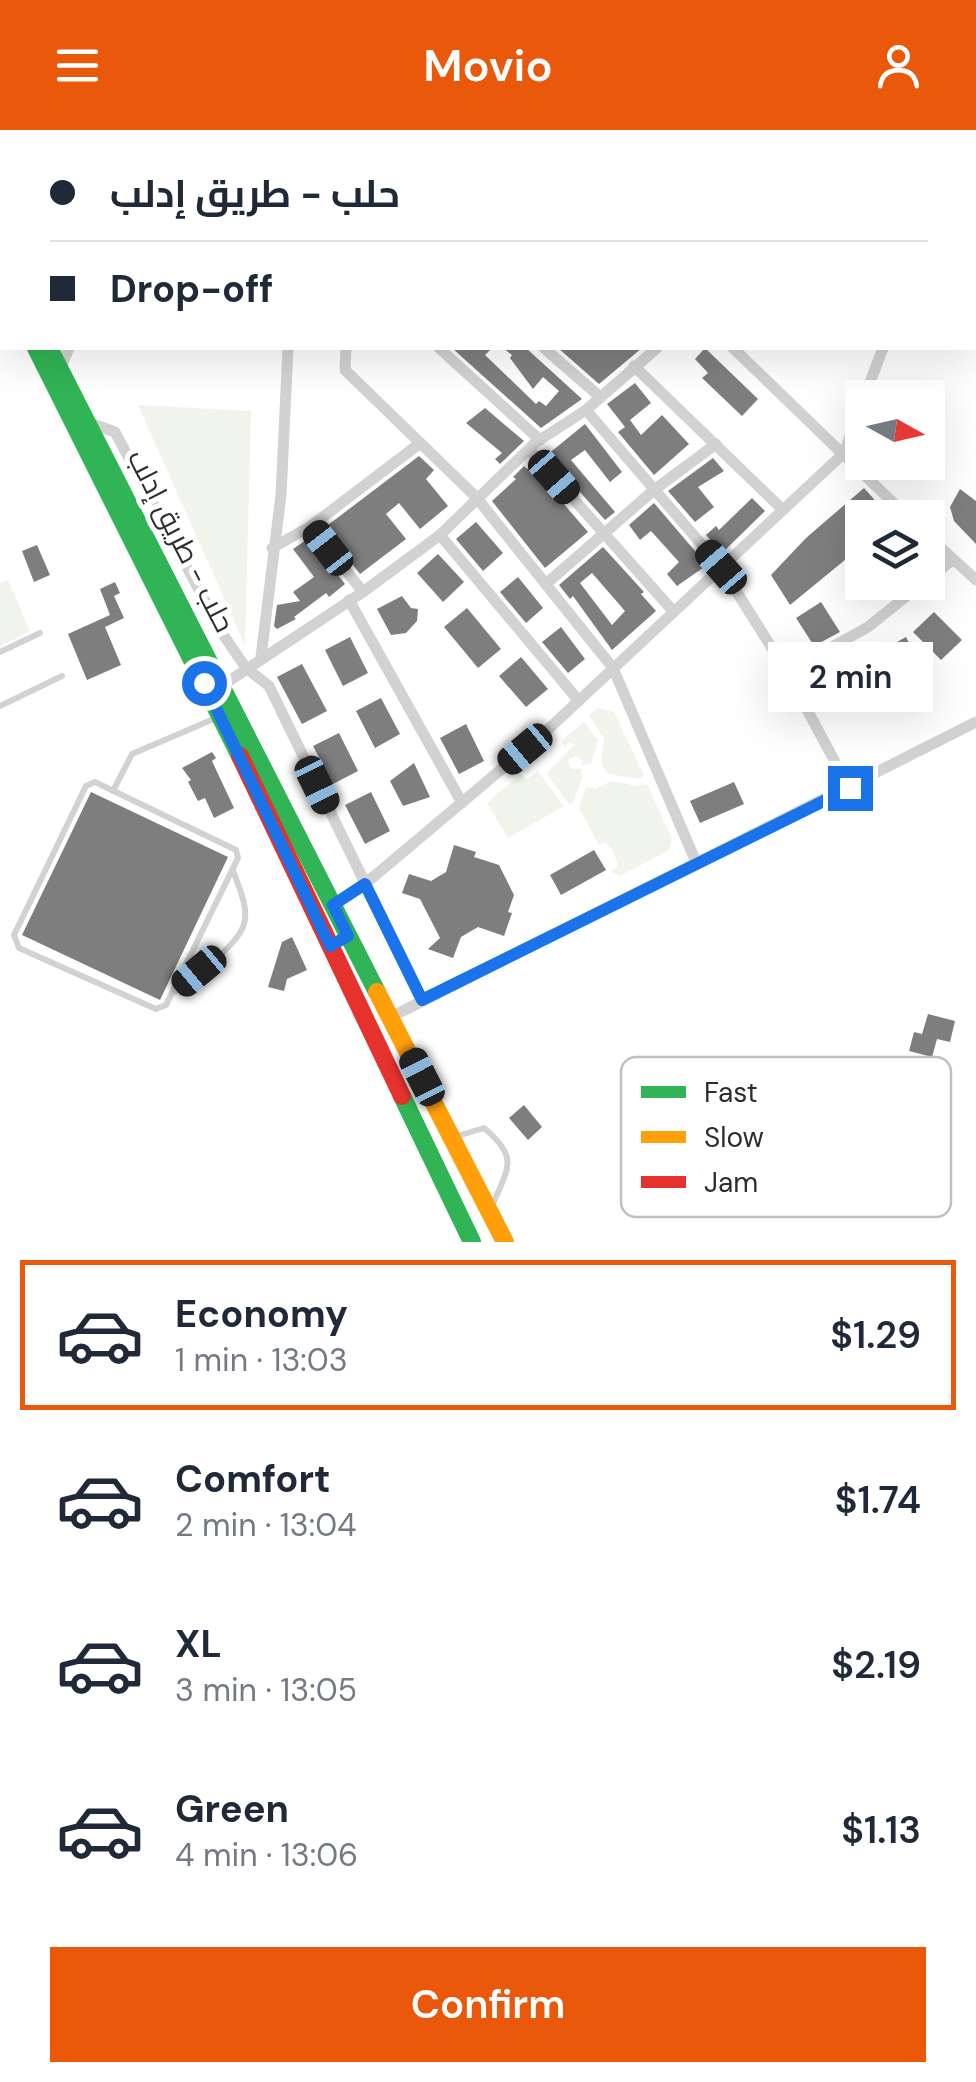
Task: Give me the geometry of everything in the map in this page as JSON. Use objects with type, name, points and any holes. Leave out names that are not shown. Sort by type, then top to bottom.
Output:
[{"type":"main road","name":"حلب - طريق إدلب","points":[[37,350],[220,716],[472,1242]]},
{"type":"main road","name":"حلب - طريق إدلب","points":[[51,350],[505,1242]]},
{"type":"main road","points":[[330,946],[348,936]]},
{"type":"street","points":[[60,370],[69,350]]},
{"type":"street","points":[[261,657],[281,494],[288,350]]},
{"type":"street","points":[[346,350],[345,370],[476,498],[613,668],[696,862]]},
{"type":"street","points":[[441,350],[535,444],[603,534],[674,612]]},
{"type":"street","points":[[546,350],[600,396]]},
{"type":"street","points":[[222,684],[363,592],[440,535],[535,444],[586,410],[652,350]]},
{"type":"street","points":[[735,350],[891,500]]},
{"type":"street","points":[[871,380],[882,350]]},
{"type":"street","points":[[634,366],[783,510]]},
{"type":"street","points":[[586,410],[721,567],[787,672],[850,788]]},
{"type":"street","points":[[90,423],[115,432],[222,633],[246,668],[269,686],[422,1000]]},
{"type":"street","points":[[272,548],[311,526],[419,444]]},
{"type":"street","points":[[547,584],[654,490],[716,444]]},
{"type":"street","points":[[333,905],[365,884],[579,700],[844,453]]},
{"type":"street","points":[[311,526],[363,592]]},
{"type":"street","points":[[440,535],[579,700]]},
{"type":"street","points":[[945,553],[976,580]]},
{"type":"street","points":[[945,566],[952,560]]},
{"type":"street","points":[[349,600],[462,802]]},
{"type":"street","points":[[787,672],[868,627],[902,600]]},
{"type":"street","points":[[391,1016],[976,722]]},
{"type":"lane","points":[[0,652],[40,633]]},
{"type":"lane","points":[[0,706],[62,676]]},
{"type":"lane","points":[[113,792],[132,754],[220,716]]},
{"type":"lane","points":[[95,782],[236,850],[238,858],[233,868],[166,1005],[156,1009],[19,948],[14,935],[86,786],[95,782]]},
{"type":"lane","points":[[171,995],[240,932],[245,912],[233,868]]},
{"type":"lane","points":[[453,1137],[484,1128],[508,1155],[509,1165],[489,1211]]},
{"type":"shaded area","points":[[138,405],[251,411],[245,645]]},
{"type":"shaded area","points":[[8,580],[30,631],[0,647],[0,583]]},
{"type":"shaded area","points":[[598,708],[614,712],[644,776],[640,779],[609,774],[601,763],[604,739],[589,715]]},
{"type":"shaded area","points":[[584,722],[598,741],[591,763],[581,766],[583,761],[576,756],[568,760],[571,769],[581,769],[582,778],[569,804],[547,774],[575,744],[568,742],[565,747],[561,741]]},
{"type":"shaded area","points":[[537,771],[564,806],[508,838],[487,803],[521,774],[527,780]]},
{"type":"shaded area","points":[[611,781],[647,784],[672,839],[669,850],[620,876],[611,872],[618,866],[613,850],[605,842],[599,845],[579,808],[586,787],[596,789]]},
{"type":"building","points":[[454,350],[490,350],[485,355],[536,404],[539,401],[546,406],[559,391],[543,377],[533,389],[506,350],[528,350],[582,399],[541,428]]},
{"type":"building","points":[[560,350],[640,350],[599,384]]},
{"type":"building","points":[[707,350],[758,399],[742,416],[702,378],[708,373],[695,359]]},
{"type":"building","points":[[635,383],[651,403],[630,420],[641,435],[662,415],[689,444],[654,475],[618,432],[625,427],[607,404]]},
{"type":"building","points":[[485,408],[524,441],[500,464],[495,459],[502,453],[466,423]]},
{"type":"building","points":[[585,424],[622,472],[610,482],[585,450],[571,460],[615,512],[605,520],[547,455]]},
{"type":"building","points":[[419,456],[434,470],[426,479],[448,506],[420,529],[399,503],[386,514],[406,539],[360,574],[324,528]]},
{"type":"building","points":[[713,458],[724,471],[698,487],[714,507],[695,522],[668,491]]},
{"type":"building","points":[[524,466],[531,466],[588,532],[545,568],[492,501]]},
{"type":"building","points":[[864,488],[875,500],[850,500]]},
{"type":"building","points":[[960,489],[976,501],[976,544],[954,521],[950,507]]},
{"type":"building","points":[[752,498],[765,511],[722,553],[706,535],[716,526],[719,530]]},
{"type":"building","points":[[654,503],[707,565],[677,586],[667,574],[679,562],[651,531],[640,540],[629,525]]},
{"type":"building","points":[[845,504],[845,560],[790,605],[771,575]]},
{"type":"building","points":[[476,522],[503,553],[483,571],[456,539]]},
{"type":"building","points":[[309,538],[345,584],[277,629],[277,605],[300,601],[293,592],[314,577],[293,549]]},
{"type":"building","points":[[37,545],[50,575],[34,582],[22,551]]},
{"type":"building","points":[[603,547],[656,611],[612,650],[573,596],[570,599],[559,585]],"holes":[[[592,573],[625,611],[612,625],[580,583]]]},
{"type":"building","points":[[438,554],[464,582],[443,602],[417,573]]},
{"type":"building","points":[[518,577],[543,608],[526,623],[500,592]]},
{"type":"building","points":[[115,582],[120,593],[114,596],[124,618],[105,627],[121,665],[87,680],[68,634],[110,615],[100,589]]},
{"type":"building","points":[[402,596],[411,608],[418,609],[417,621],[406,633],[391,635],[377,609]]},
{"type":"building","points":[[821,602],[840,632],[814,646],[796,618]]},
{"type":"building","points":[[467,608],[501,649],[478,668],[444,627]]},
{"type":"building","points":[[934,612],[962,640],[941,660],[913,632]]},
{"type":"building","points":[[561,627],[585,659],[568,673],[542,642]]},
{"type":"building","points":[[350,637],[368,673],[343,686],[325,650]]},
{"type":"building","points":[[906,637],[922,670],[853,708],[837,675]]},
{"type":"building","points":[[521,657],[548,689],[526,707],[499,676]]},
{"type":"building","points":[[302,664],[327,711],[302,724],[277,677]]},
{"type":"building","points":[[381,698],[400,734],[375,748],[356,711]]},
{"type":"building","points":[[466,724],[484,761],[459,774],[440,738]]},
{"type":"building","points":[[339,733],[358,771],[333,784],[313,746]]},
{"type":"building","points":[[212,752],[216,758],[212,761],[234,808],[214,818],[205,798],[198,801],[182,768]]},
{"type":"building","points":[[414,763],[430,797],[403,806],[390,781]]},
{"type":"building","points":[[734,782],[744,804],[700,823],[690,801]]},
{"type":"building","points":[[91,792],[228,857],[160,1000],[22,935]]},
{"type":"building","points":[[371,792],[390,831],[365,844],[345,805]]},
{"type":"building","points":[[454,845],[499,865],[514,895],[504,936],[478,927],[461,937],[453,958],[428,949],[440,938],[420,899],[402,893],[409,874],[431,881],[446,872]]},
{"type":"building","points":[[594,850],[606,870],[561,895],[550,875]]},
{"type":"building","points":[[292,937],[307,970],[287,979],[284,991],[268,987],[282,942]]},
{"type":"building","points":[[928,1014],[955,1021],[950,1042],[937,1039],[932,1057],[909,1051],[914,1032],[922,1034]]},
{"type":"building","points":[[524,1105],[542,1127],[528,1140],[509,1118]]},
{"type":"traffic: fast","points":[[37,350],[240,756]]},
{"type":"traffic: fast","points":[[50,350],[377,992]]},
{"type":"traffic: fast","points":[[402,1096],[472,1242]]},
{"type":"traffic: slow","points":[[377,992],[505,1242]]},
{"type":"traffic: jam","points":[[240,756],[402,1096]]},
{"type":"route","points":[[204,683],[330,946],[348,936],[333,905],[365,884],[422,1000],[850,788]]}]
